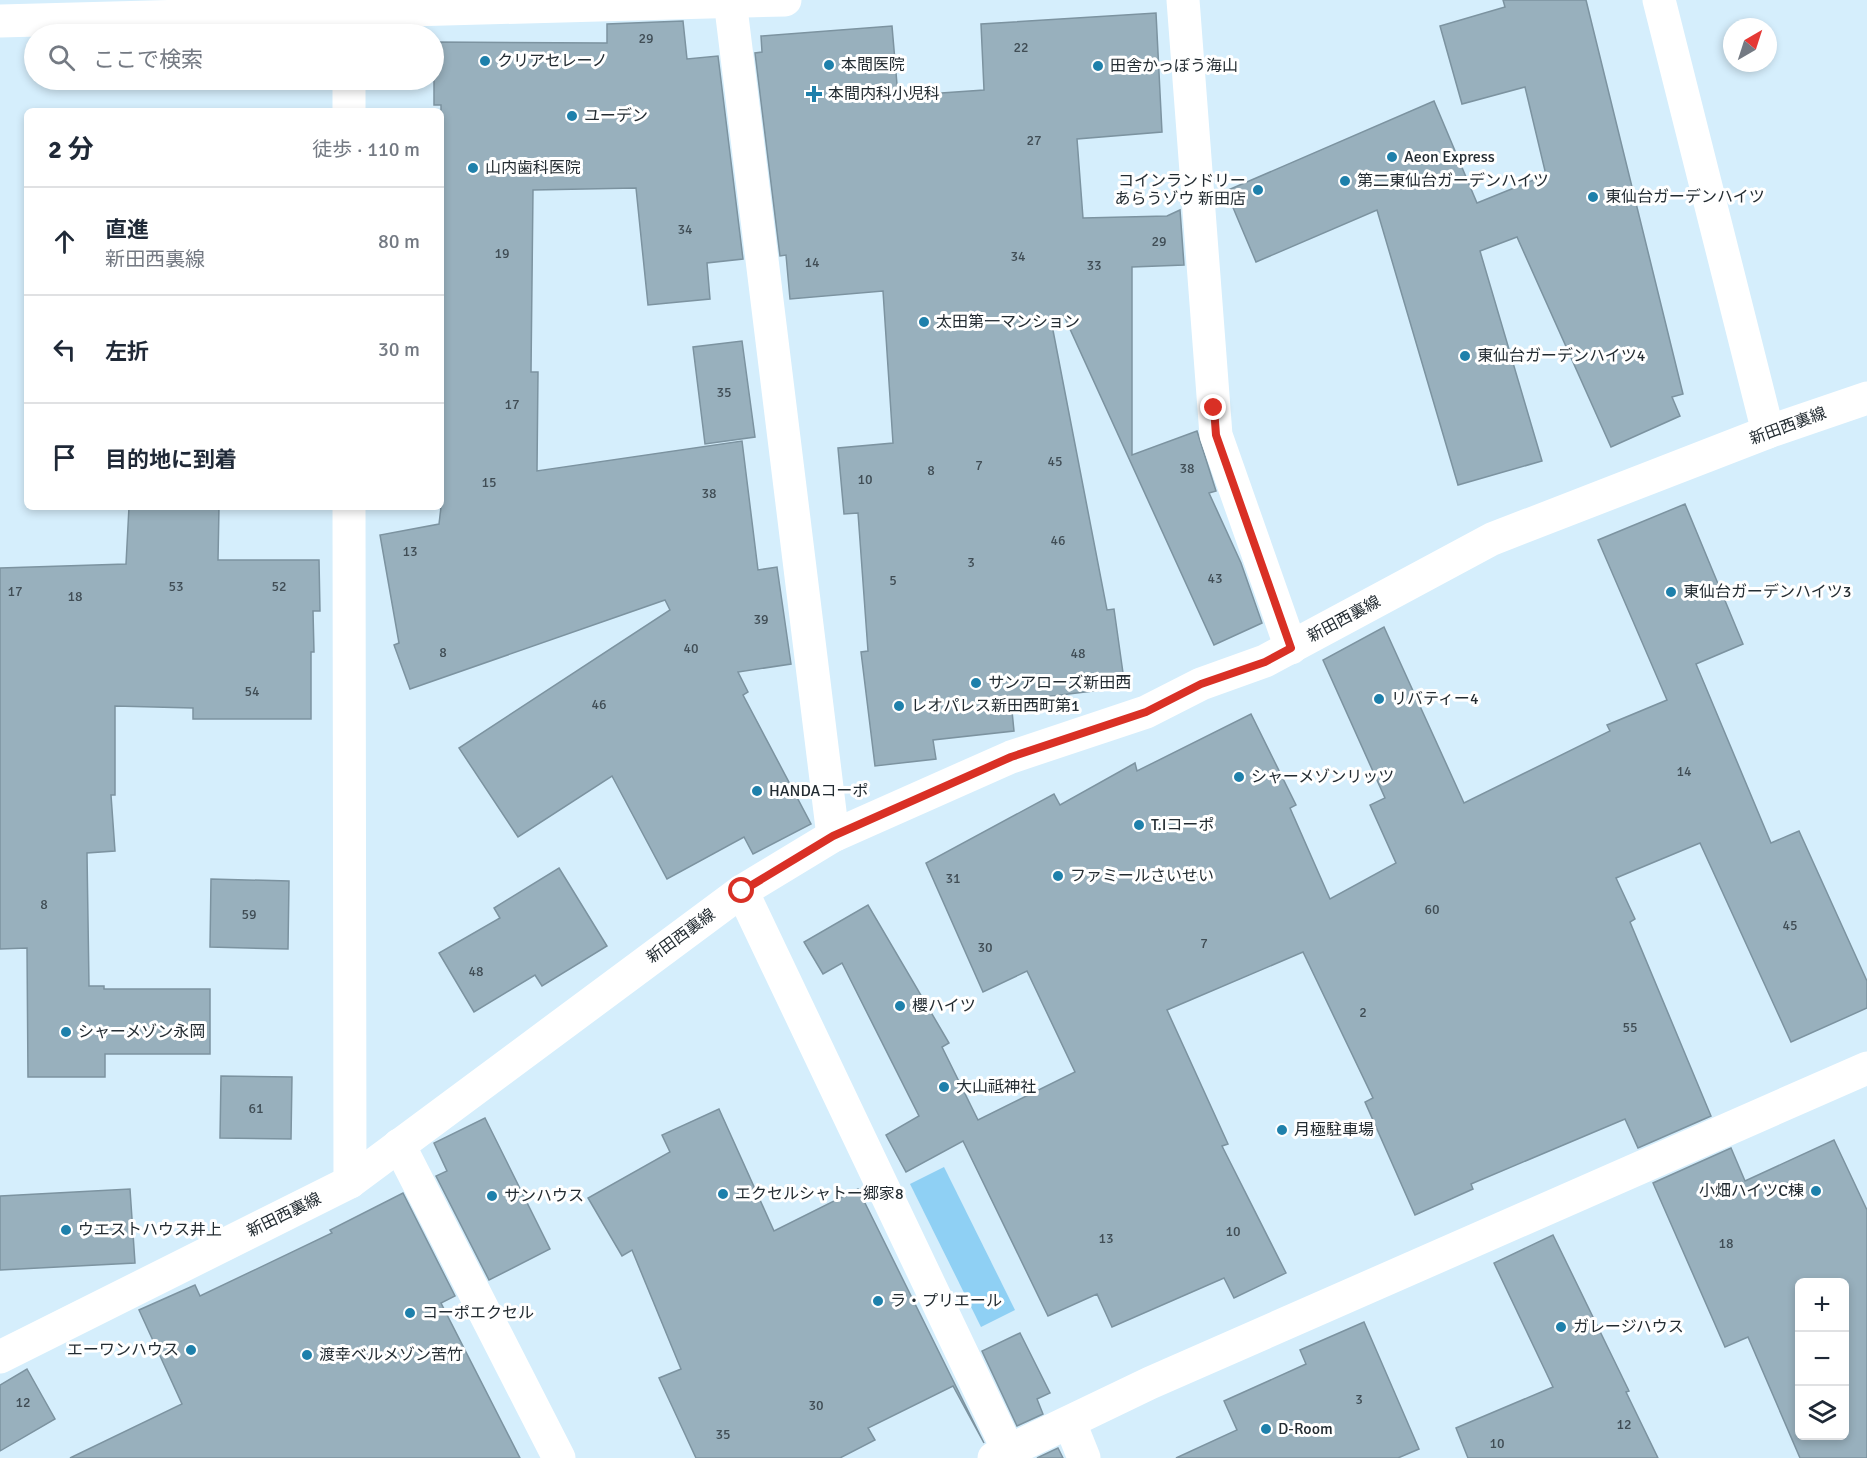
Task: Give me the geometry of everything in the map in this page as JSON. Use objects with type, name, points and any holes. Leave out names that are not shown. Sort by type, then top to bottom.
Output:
[{"type":"street","points":[[0,21],[349,15],[786,0]]},
{"type":"street","points":[[1183,0],[1216,435],[1291,648]]},
{"type":"street","points":[[1659,0],[1768,432]]},
{"type":"street","points":[[730,1],[833,836]]},
{"type":"street","points":[[349,90],[349,108]]},
{"type":"street","name":"新田西裏線","points":[[0,1357],[350,1182],[742,891],[833,836],[1011,757],[1146,712],[1201,684],[1265,662],[1492,539],[1768,432],[1867,398]]},
{"type":"street","points":[[349,510],[350,1182]]},
{"type":"street","points":[[742,891],[1001,1454],[1150,1383],[1867,1068]]},
{"type":"street","points":[[399,1145],[559,1458]]},
{"type":"street","points":[[1070,1423],[1084,1458]]},
{"type":"shaded area","points":[[944,1167],[1015,1310],[981,1327],[910,1184]]},
{"type":"building","points":[[1503,0],[1586,0],[1683,394],[1672,397],[1680,416],[1611,447],[1517,237],[1480,251],[1542,461],[1458,485],[1377,210],[1256,262],[1226,191],[1434,101],[1477,203],[1546,175],[1525,87],[1462,104],[1440,26],[1505,7]]},
{"type":"building","points":[[1156,13],[1162,132],[1077,139],[1083,218],[1167,216],[1180,210],[1184,265],[1132,267],[1132,455],[1197,431],[1216,491],[1209,493],[1241,563],[1262,623],[1214,645],[1064,316],[1051,320],[1107,610],[1114,609],[1125,687],[1011,701],[1014,731],[933,740],[936,759],[875,766],[861,652],[868,651],[858,513],[844,514],[838,448],[893,443],[883,291],[790,299],[786,255],[780,256],[755,53],[762,52],[761,36],[892,26],[898,96],[984,90],[981,24]]},
{"type":"building","points":[[683,21],[687,59],[718,56],[743,259],[707,263],[710,299],[648,305],[636,188],[533,190],[531,372],[538,372],[537,471],[742,441],[758,570],[777,567],[791,664],[738,672],[748,692],[743,695],[811,824],[753,854],[744,837],[667,879],[612,776],[518,837],[459,748],[670,610],[665,600],[410,689],[394,645],[399,643],[380,535],[439,524],[441,510],[444,510],[444,108],[441,108],[441,105],[434,105],[434,90],[444,90],[444,42],[607,43],[607,24]]},
{"type":"building","points":[[742,341],[755,437],[705,444],[693,347]]},
{"type":"building","points":[[1685,504],[1743,644],[1696,664],[1771,843],[1799,831],[1867,981],[1867,1008],[1791,1042],[1700,843],[1616,878],[1635,919],[1630,922],[1711,1116],[1638,1148],[1625,1119],[1471,1184],[1473,1189],[1415,1215],[1365,1102],[1373,1098],[1303,952],[1167,1010],[1228,1144],[1222,1146],[1286,1273],[1234,1298],[1224,1278],[1112,1327],[1097,1294],[1048,1316],[963,1141],[906,1172],[886,1135],[919,1116],[842,963],[823,974],[804,942],[868,905],[949,1043],[942,1047],[978,1120],[1075,1072],[1027,971],[983,992],[926,863],[1054,794],[1060,805],[1135,763],[1137,771],[1251,714],[1296,805],[1290,808],[1330,899],[1396,863],[1370,805],[1385,798],[1323,660],[1384,627],[1464,803],[1610,731],[1607,725],[1667,700],[1598,540]]},
{"type":"building","points":[[129,510],[219,510],[218,560],[319,560],[320,611],[313,611],[311,719],[193,719],[193,708],[115,706],[115,795],[111,795],[115,851],[87,853],[89,986],[104,986],[104,989],[210,989],[210,1054],[105,1054],[105,1077],[28,1077],[27,948],[0,949],[0,568],[126,564]]},
{"type":"building","points":[[559,868],[607,946],[542,986],[535,975],[474,1012],[439,953],[500,918],[494,908]]},
{"type":"building","points":[[211,879],[289,881],[288,949],[210,947]]},
{"type":"building","points":[[221,1076],[292,1077],[291,1139],[220,1138]]},
{"type":"building","points":[[719,1109],[774,1231],[858,1189],[984,1443],[953,1386],[868,1428],[875,1440],[840,1458],[696,1458],[659,1378],[681,1369],[632,1250],[622,1256],[588,1198],[670,1152],[662,1135]]},
{"type":"building","name":"サンハウス","points":[[485,1118],[550,1249],[489,1280],[436,1176],[447,1171],[434,1143]]},
{"type":"building","points":[[1834,1140],[1867,1210],[1867,1458],[1800,1458],[1748,1337],[1725,1347],[1653,1183],[1731,1148],[1745,1181]]},
{"type":"building","name":"ウエストハウス井上","points":[[130,1189],[135,1263],[0,1270],[0,1196]]},
{"type":"building","points":[[403,1193],[455,1296],[441,1303],[520,1458],[70,1458],[182,1404],[139,1310],[195,1285],[200,1296],[332,1233],[330,1230]]},
{"type":"building","points":[[1553,1235],[1629,1391],[1626,1392],[1658,1458],[1468,1458],[1456,1428],[1553,1387],[1494,1263]]},
{"type":"building","points":[[1364,1322],[1419,1449],[1398,1458],[1176,1458],[1237,1430],[1224,1401],[1306,1364],[1300,1350]]},
{"type":"building","points":[[1020,1333],[1050,1393],[1037,1399],[1043,1414],[1017,1426],[982,1351]]},
{"type":"building","points":[[27,1369],[55,1419],[0,1451],[0,1385]]},
{"type":"building","points":[[1058,1448],[1063,1458],[1037,1458]]},
{"type":"place","name":"クリアセレーノ","points":[[485,61]]},
{"type":"place","name":"本間医院","points":[[829,65]]},
{"type":"place","name":"田舎かっぽう海山","points":[[1098,66]]},
{"type":"place","name":"本間内科小児科","points":[[814,94]]},
{"type":"place","name":"ユーデン","points":[[572,116]]},
{"type":"place","name":"Aeon Express","points":[[1392,157]]},
{"type":"place","name":"山内歯科医院","points":[[473,168]]},
{"type":"place","name":"第二東仙台ガーデンハイツ","points":[[1345,181]]},
{"type":"place","name":"コインランドリー あらうゾウ 新田店","points":[[1258,190]]},
{"type":"place","name":"東仙台ガーデンハイツ","points":[[1593,197]]},
{"type":"place","name":"太田第一マンション","points":[[924,322]]},
{"type":"place","name":"東仙台ガーデンハイツ4","points":[[1465,356]]},
{"type":"place","name":"東仙台ガーデンハイツ3","points":[[1671,592]]},
{"type":"place","name":"サンアローズ新田西","points":[[976,683]]},
{"type":"place","name":"リバティー4","points":[[1379,699]]},
{"type":"place","name":"レオパレス新田西町第1","points":[[899,706]]},
{"type":"place","name":"シャーメゾンリッツ","points":[[1239,777]]},
{"type":"place","name":"HANDAコーポ","points":[[757,791]]},
{"type":"place","name":"T.Iコーポ","points":[[1139,825]]},
{"type":"place","name":"ファミールさいせい","points":[[1058,876]]},
{"type":"place","name":"櫻ハイツ","points":[[900,1006]]},
{"type":"place","name":"シャーメゾン永岡","points":[[66,1032]]},
{"type":"place","name":"大山祗神社","points":[[944,1087]]},
{"type":"place","name":"月極駐車場","points":[[1282,1130]]},
{"type":"place","name":"小畑ハイツC棟","points":[[1816,1191]]},
{"type":"place","name":"エクセルシャトー郷家8","points":[[723,1194]]},
{"type":"place","name":"サンハウス","points":[[492,1196]]},
{"type":"place","name":"ウエストハウス井上","points":[[66,1230]]},
{"type":"place","name":"ラ・プリエール","points":[[878,1301]]},
{"type":"place","name":"コーポエクセル","points":[[410,1313]]},
{"type":"place","name":"ガレージハウス","points":[[1561,1327]]},
{"type":"place","name":"エーワンハウス","points":[[191,1350]]},
{"type":"place","name":"渡幸ベルメゾン苦竹","points":[[307,1355]]},
{"type":"place","name":"D-Room","points":[[1266,1429]]},
{"type":"route","points":[[742,891],[833,836],[1011,757],[1146,712],[1201,684],[1265,662],[1291,648],[1216,435],[1214,408]]}]
